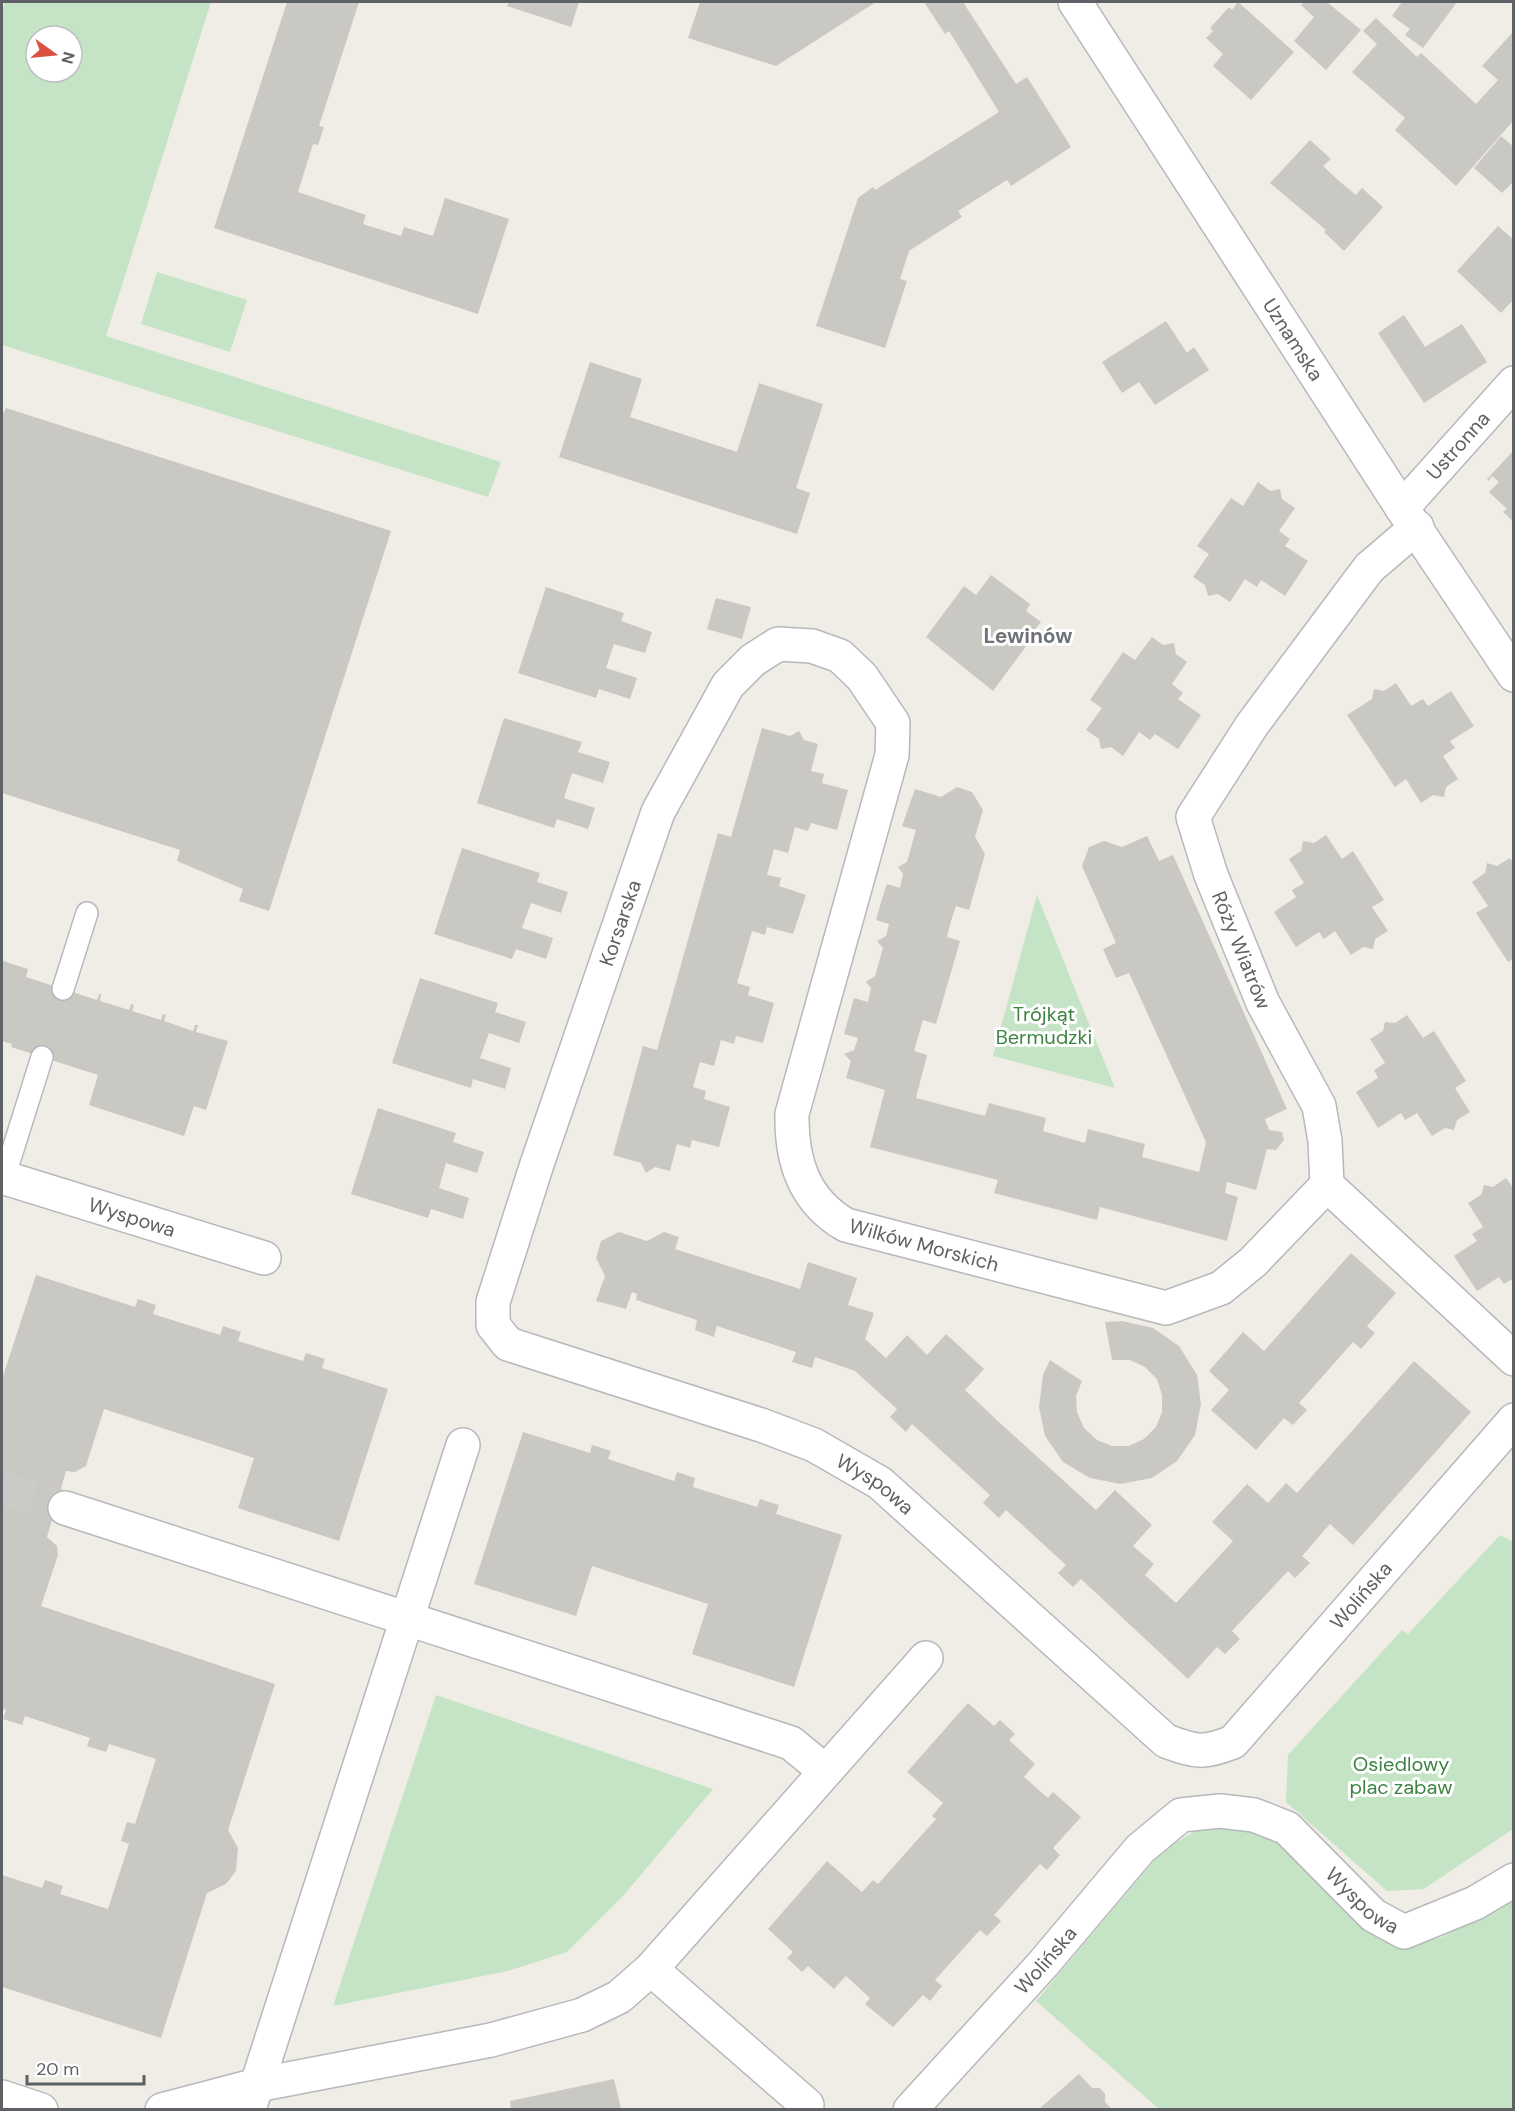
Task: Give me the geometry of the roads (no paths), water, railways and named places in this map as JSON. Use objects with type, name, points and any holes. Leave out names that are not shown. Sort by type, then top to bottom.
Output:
[{"type":"street","name":"Uznamska","points":[[1075,2],[1409,518],[1514,675]]},
{"type":"street","name":"Ustronna","points":[[1409,518],[1514,383]]},
{"type":"street","name":"Róży Wiatrów","points":[[1327,1185],[1325,1141],[1319,1106],[1263,1003],[1211,875],[1193,817],[1252,725],[1409,518]]},
{"type":"street","name":"Korsarska","points":[[493,1325],[493,1302],[533,1174],[658,812],[728,685],[753,660],[778,644],[812,646],[840,656],[862,677]]},
{"type":"street","name":"Wilków Morskich","points":[[862,677],[893,723],[892,755],[792,1114],[792,1136],[798,1163],[811,1197],[826,1214],[846,1225],[1166,1308],[1192,1301],[1221,1288],[1252,1262],[1327,1185]]},
{"type":"street","name":"Wyspowa","points":[[2,1180],[264,1258]]},
{"type":"street","points":[[1327,1185],[1514,1359]]},
{"type":"street","name":"Wyspowa","points":[[493,1325],[508,1344],[761,1425],[814,1445],[880,1483],[1167,1740],[1194,1751]]},
{"type":"street","name":"Wolińska","points":[[1194,1751],[1217,1748],[1233,1742],[1514,1420]]},
{"type":"street","points":[[253,2097],[405,1619],[463,1445]]},
{"type":"street","points":[[65,1508],[791,1743],[825,1771]]},
{"type":"street","points":[[162,2109],[253,2097],[491,2040],[582,2015],[619,1997],[651,1969],[926,1658]]},
{"type":"street","name":"Wyspowa","points":[[1220,1811],[1254,1815],[1287,1828],[1373,1916],[1404,1932],[1475,1903],[1514,1880]]},
{"type":"street","name":"Wolińska","points":[[910,2109],[1043,1964],[1140,1849],[1181,1815],[1220,1811]]},
{"type":"street","points":[[651,1969],[807,2105]]},
{"type":"street","points":[[2,2097],[41,2109]]},
{"type":"lane","points":[[63,989],[87,913]]},
{"type":"lane","points":[[2,1180],[42,1057]]},
{"type":"tunnel","points":[[2,1488],[65,1508]]},
{"type":"district","name":"Lewinów","points":[[1028,636]]},
{"type":"park label","name":"Trójkąt Bermudzki","points":[[1044,1026]]},
{"type":"park label","name":"Osiedlowy plac zabaw","points":[[1401,1776]]}]
